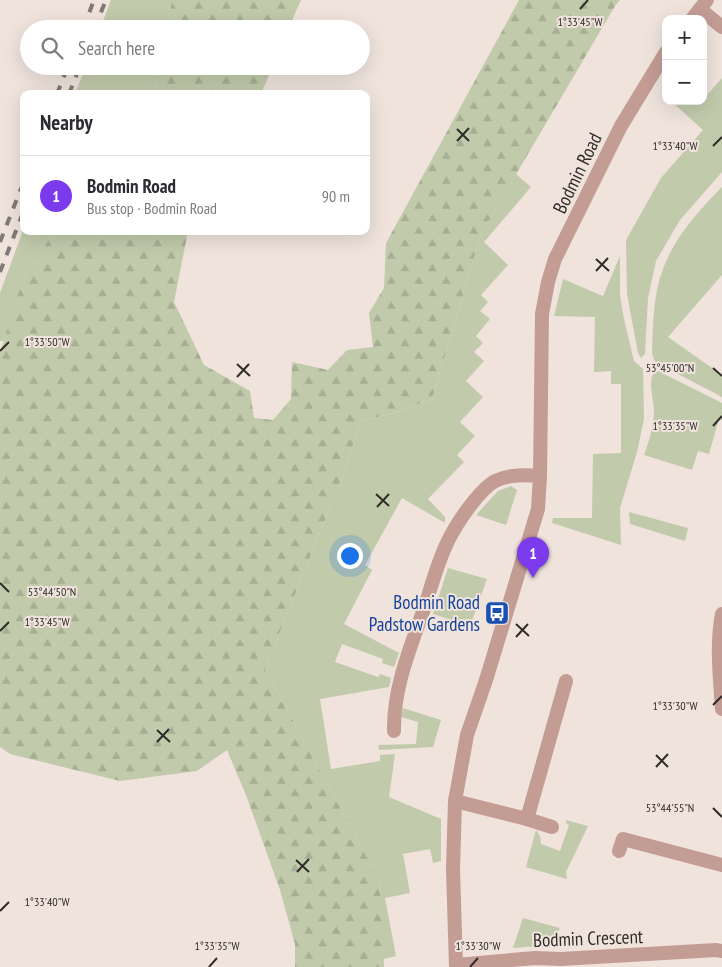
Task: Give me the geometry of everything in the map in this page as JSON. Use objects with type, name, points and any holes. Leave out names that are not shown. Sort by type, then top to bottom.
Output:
[{"type":"street","points":[[700,9],[722,27]]},
{"type":"street","name":"Bodmin Road","points":[[456,966],[453,868],[454,801],[467,735],[486,680],[538,509],[542,314],[551,274],[555,259],[621,126],[662,59]]},
{"type":"street","points":[[394,731],[394,711],[402,675],[439,563],[452,534],[466,512],[495,481],[508,476],[540,476]]},
{"type":"street","points":[[722,614],[720,628],[722,709]]},
{"type":"street","points":[[527,819],[566,681]]},
{"type":"street","points":[[454,801],[552,827]]},
{"type":"street","points":[[620,851],[622,839],[722,865]]},
{"type":"street","name":"Bodmin Crescent","points":[[456,966],[535,958],[561,959],[722,950]]},
{"type":"green space","points":[[111,0],[172,0],[169,20],[103,20]]},
{"type":"green space","points":[[172,0],[301,0],[292,20],[169,20]]},
{"type":"green space","points":[[519,0],[620,0],[481,234],[432,399],[398,412],[361,421],[344,473],[265,669],[380,881],[384,967],[295,967],[295,944],[280,890],[246,795],[227,750],[197,771],[120,781],[10,754],[0,747],[0,353],[21,284],[52,235],[187,235],[174,302],[204,365],[250,391],[254,418],[273,420],[291,399],[292,362],[328,370],[347,350],[373,347],[369,313],[384,288],[386,243]]},
{"type":"green space","points":[[82,75],[158,75],[156,90],[77,90]]},
{"type":"green space","points":[[158,75],[269,75],[263,90],[156,90]]},
{"type":"green space","points":[[722,78],[722,172],[680,220],[656,261],[648,298],[645,354],[641,358],[638,353],[627,294],[626,240],[661,178],[703,130],[675,105],[707,105],[707,95]]},
{"type":"green space","points":[[516,174],[531,187],[484,242],[508,265],[481,295],[488,302],[480,311],[490,319],[476,336],[483,343],[474,352],[484,361],[466,381],[483,397],[460,422],[475,436],[457,455],[464,462],[428,499],[445,517],[445,523],[402,498],[365,565],[372,570],[344,624],[399,653],[394,667],[382,663],[383,659],[342,644],[335,662],[378,677],[380,674],[391,678],[389,687],[320,699],[331,769],[380,761],[380,755],[395,754],[389,797],[441,819],[441,861],[433,863],[430,849],[403,854],[410,893],[385,898],[396,956],[383,959],[380,881],[265,669],[344,473],[361,421],[398,412],[432,399],[481,234]]},
{"type":"green space","points":[[722,187],[722,275],[668,337],[722,375],[722,397],[655,362],[652,353],[655,299],[668,258],[680,235]]},
{"type":"green space","points":[[21,235],[52,235],[21,284],[4,341],[0,341],[0,293]]},
{"type":"green space","points":[[620,256],[620,296],[624,319],[634,361],[643,369],[644,419],[637,452],[620,508],[621,545],[552,523],[553,518],[592,518],[593,454],[621,453],[621,384],[611,384],[611,371],[594,372],[595,317],[554,316],[563,279],[603,296]]},
{"type":"green space","points":[[655,371],[722,403],[722,420],[719,419],[709,454],[698,451],[692,470],[644,455],[653,422],[654,411],[651,380]]},
{"type":"green space","points":[[511,486],[517,490],[506,525],[476,515],[498,491]]},
{"type":"green space","points":[[629,512],[688,528],[685,541],[630,524]]},
{"type":"green space","points":[[448,568],[487,579],[470,626],[433,614]]},
{"type":"green space","points":[[403,708],[441,720],[433,747],[379,750],[378,745],[416,744],[418,722],[401,717]]},
{"type":"green space","points":[[566,820],[588,826],[566,872],[567,879],[526,867],[536,830],[540,836],[541,844],[560,851],[569,825],[566,823]]},
{"type":"green space","points":[[523,918],[560,928],[552,945],[513,948]]},
{"type":"railway","points":[[86,20],[94,0]]},
{"type":"railway","points":[[98,20],[106,0]]},
{"type":"railway","points":[[59,90],[64,75]]},
{"type":"railway","points":[[71,90],[76,75]]},
{"type":"railway","points":[[0,242],[20,191]]},
{"type":"railway","points":[[0,272],[20,220]]},
{"type":"place","name":"Bodmin Road","points":[[533,578]]},
{"type":"place","name":"Bodmin Road Padstow Gardens","points":[[497,613]]}]
